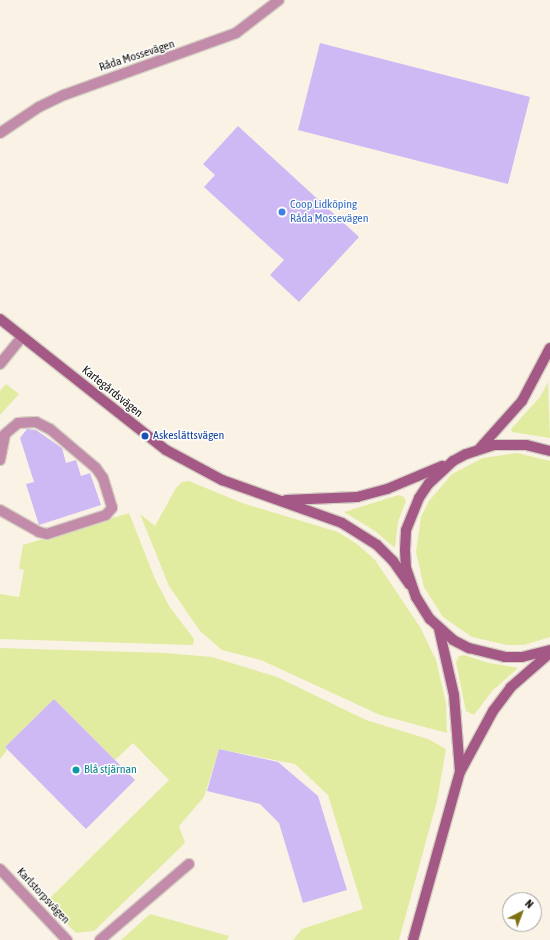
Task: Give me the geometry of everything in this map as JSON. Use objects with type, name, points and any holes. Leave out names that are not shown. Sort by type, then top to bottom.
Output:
[{"type":"main road","name":"Kartegårdsvägen","points":[[0,318],[166,450],[222,480],[282,500],[342,523],[362,535],[393,561],[410,585]]},
{"type":"main road","points":[[480,448],[522,401],[532,387],[550,348]]},
{"type":"main road","points":[[550,451],[526,445],[510,444],[480,448],[453,461],[429,483],[411,514],[405,550],[410,585],[422,609],[439,629],[469,648],[486,654],[522,656],[550,650]]},
{"type":"main road","name":"Kartegårdsvägen","points":[[282,500],[358,497],[387,489],[453,461]]},
{"type":"main road","points":[[439,629],[454,695],[460,772]]},
{"type":"main road","points":[[413,940],[460,772],[493,711],[511,687],[550,653]]},
{"type":"street","name":"Råda Mossevägen","points":[[0,132],[39,107],[64,95],[236,33],[279,0]]},
{"type":"street","points":[[0,364],[22,337]]},
{"type":"street","points":[[0,460],[5,434],[18,423],[36,422],[50,429],[96,468],[112,508],[106,515],[47,534],[39,532],[0,510]]},
{"type":"street","points":[[100,940],[189,864]]},
{"type":"street","name":"Karlstorpsvägen","points":[[0,869],[67,940]]},
{"type":"green space","points":[[548,382],[550,438],[512,432],[511,429],[540,397]]},
{"type":"green space","points":[[6,384],[19,394],[0,415],[0,391]]},
{"type":"green space","points":[[517,453],[550,461],[550,637],[524,645],[507,645],[472,637],[443,617],[424,587],[416,552],[421,517],[429,501],[452,474],[483,458]]},
{"type":"green space","points":[[189,481],[242,503],[338,532],[357,544],[375,560],[420,627],[436,660],[446,703],[447,733],[380,715],[261,660],[222,650],[200,631],[169,586],[140,514],[155,526],[176,488],[182,482]]},
{"type":"green space","points":[[399,495],[404,497],[406,501],[398,522],[395,548],[375,531],[344,512]]},
{"type":"green space","points":[[129,513],[155,579],[169,606],[194,639],[193,645],[0,639],[0,594],[19,597],[24,570],[19,569],[23,545]]},
{"type":"green space","points":[[0,648],[165,653],[212,657],[277,677],[366,720],[428,739],[446,749],[437,801],[399,940],[293,940],[302,929],[363,909],[328,795],[295,764],[219,749],[204,797],[179,826],[185,843],[94,931],[76,933],[46,902],[169,780],[133,743],[115,760],[54,699],[5,747],[7,750],[0,759]]},
{"type":"green space","points":[[464,655],[489,663],[518,668],[492,691],[474,715],[466,711],[456,662],[459,656]]},
{"type":"green space","points":[[150,914],[229,936],[227,940],[121,940]]},
{"type":"building","points":[[320,43],[530,97],[508,184],[298,130]]},
{"type":"building","name":"Coop Lidköping Råda Mossevägen","points":[[238,126],[359,237],[299,302],[270,275],[284,260],[204,187],[215,175],[203,164]]},
{"type":"building","points":[[27,429],[36,430],[62,448],[66,463],[76,460],[81,476],[90,473],[101,505],[39,525],[26,484],[34,482],[20,438]]},
{"type":"building","name":"Blå stjärnan","points":[[54,699],[135,780],[86,829],[5,747]]},
{"type":"building","points":[[219,749],[278,762],[318,796],[347,890],[303,903],[279,823],[260,804],[207,791]]},
{"type":"place","name":"Coop Lidköping Råda Mossevägen","points":[[282,212]]},
{"type":"place","name":"Askeslättsvägen","points":[[145,436]]},
{"type":"place","name":"Blå stjärnan","points":[[76,770]]}]
